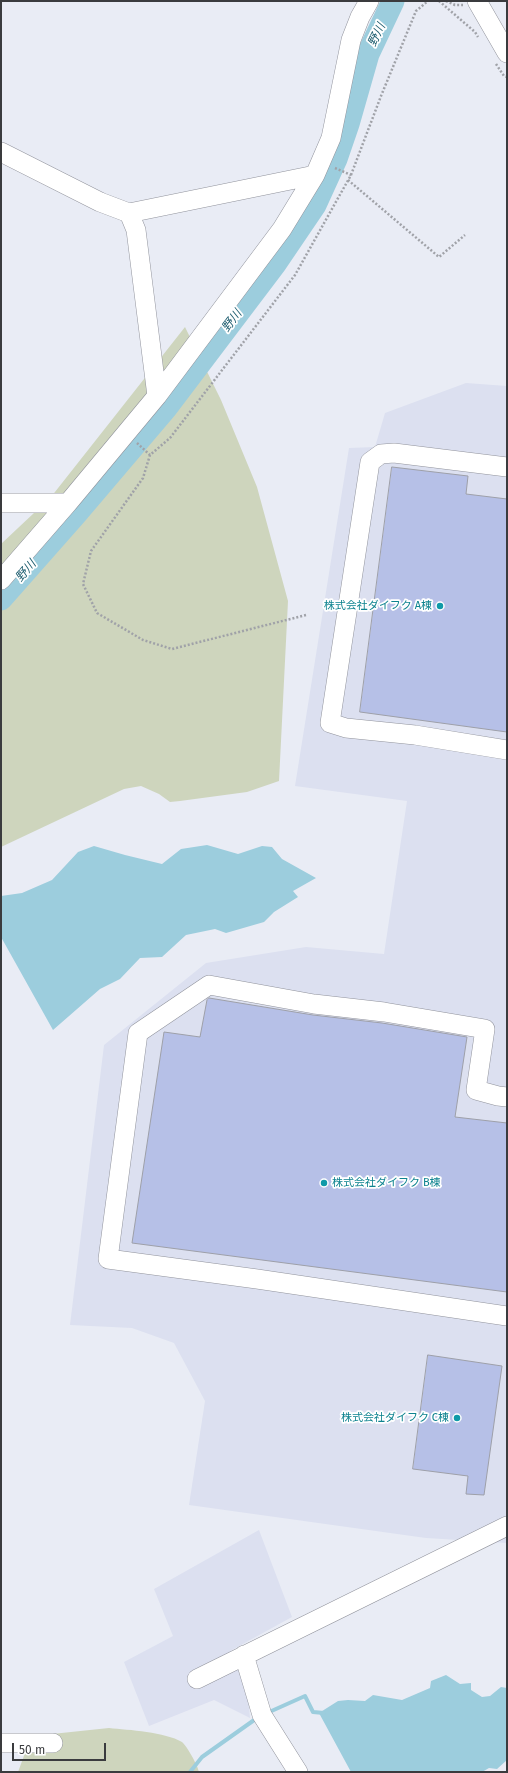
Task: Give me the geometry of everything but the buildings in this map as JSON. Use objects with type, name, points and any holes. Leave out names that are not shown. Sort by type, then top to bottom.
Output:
[{"type":"street","points":[[1,580],[68,503],[157,396],[282,229],[315,175],[331,138],[352,40],[360,17],[369,1]]},
{"type":"street","points":[[474,3],[501,58]]},
{"type":"street","points":[[1,152],[100,202],[129,213],[315,175]]},
{"type":"street","points":[[129,213],[136,230],[157,396]]},
{"type":"street","points":[[507,467],[394,453],[381,454],[370,462],[330,723],[346,728],[415,735],[507,750]]},
{"type":"street","points":[[1,503],[68,503]]},
{"type":"street","points":[[507,1097],[476,1090],[485,1029],[384,1012],[314,1004],[209,986],[138,1033],[108,1259],[257,1279],[507,1316]]},
{"type":"street","points":[[197,1679],[244,1654],[507,1526]]},
{"type":"street","points":[[244,1654],[262,1715],[298,1772]]},
{"type":"street","points":[[1,1743],[53,1743]]},
{"type":"path","points":[[306,616],[172,649],[143,640],[97,613],[83,584],[91,552],[143,478],[150,455],[170,438],[295,275],[348,180],[416,10],[428,1]]},
{"type":"path","points":[[439,1],[475,32],[479,38]]},
{"type":"path","points":[[446,1],[455,5],[474,3]]},
{"type":"path","points":[[501,58],[504,76],[507,77]]},
{"type":"path","points":[[348,180],[439,257],[465,235]]},
{"type":"shaded area","points":[[466,383],[507,386],[507,1543],[426,1538],[189,1505],[205,1401],[174,1343],[132,1328],[70,1325],[104,1045],[206,963],[306,947],[384,954],[407,801],[295,786],[349,448],[375,447],[385,413]]},
{"type":"shaded area","points":[[259,1530],[292,1617],[230,1651],[246,1674],[250,1718],[214,1700],[149,1726],[124,1662],[173,1636],[154,1589]]},
{"type":"green space","points":[[185,327],[221,400],[257,487],[288,601],[279,781],[247,792],[170,802],[159,794],[141,786],[124,789],[1,847],[1,544],[51,497]]},
{"type":"green space","points":[[109,1728],[157,1734],[182,1742],[192,1756],[199,1772],[18,1772],[28,1745],[52,1734]]},
{"type":"water","points":[[207,845],[238,854],[262,846],[272,847],[282,859],[316,878],[293,891],[298,897],[274,912],[264,922],[226,933],[215,929],[186,935],[162,957],[140,958],[120,979],[100,989],[53,1030],[1,937],[1,896],[22,893],[52,880],[78,852],[94,846],[162,864],[181,849]]},
{"type":"water","points":[[446,1675],[460,1684],[471,1683],[471,1690],[482,1697],[490,1696],[501,1687],[507,1688],[507,1760],[497,1769],[489,1768],[482,1772],[351,1772],[319,1713],[338,1701],[365,1701],[373,1695],[402,1700],[430,1688],[431,1681]]},
{"type":"waterway","name":"野川","points":[[1,599],[166,408],[275,264],[315,205],[336,159],[348,124],[368,54],[393,1]]},
{"type":"waterway","points":[[267,1713],[305,1696],[313,1712],[324,1713]]},
{"type":"waterway","points":[[190,1772],[202,1757],[257,1718]]},
{"type":"place","name":"株式会社ダイフク A棟","points":[[440,606]]},
{"type":"place","name":"株式会社ダイフク B棟","points":[[324,1183]]},
{"type":"place","name":"株式会社ダイフク C棟","points":[[457,1418]]}]
